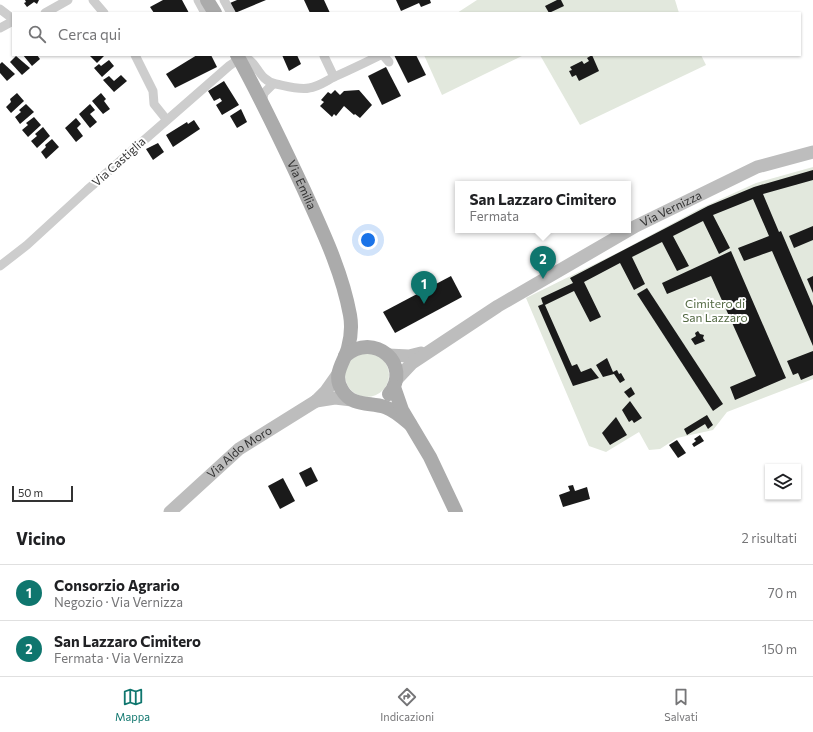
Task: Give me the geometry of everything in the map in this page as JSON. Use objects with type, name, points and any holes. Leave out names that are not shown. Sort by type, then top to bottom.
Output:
[{"type":"main road","points":[[208,0],[214,12]]},
{"type":"main road","name":"Via Emilia","points":[[244,57],[262,103],[332,252],[350,315],[351,337],[345,356],[340,364],[338,374]]},
{"type":"main road","name":"Via Emilia","points":[[350,315],[361,333],[374,347],[388,355]]},
{"type":"main road","points":[[345,356],[358,347],[374,347]]},
{"type":"main road","points":[[388,355],[393,362],[396,371],[395,383],[398,402],[430,457],[456,512]]},
{"type":"main road","points":[[338,374],[341,389],[352,400],[393,411],[410,424]]},
{"type":"main road","points":[[366,404],[373,404],[386,398],[395,383]]},
{"type":"street","points":[[47,12],[68,0]]},
{"type":"street","points":[[93,0],[103,12]]},
{"type":"street","points":[[103,12],[104,0]]},
{"type":"street","points":[[198,0],[204,12]]},
{"type":"street","points":[[224,0],[230,12]]},
{"type":"street","points":[[0,9],[12,19]]},
{"type":"street","points":[[0,28],[12,21]]},
{"type":"street","points":[[136,56],[153,91],[154,104],[166,119]]},
{"type":"street","points":[[324,56],[334,77]]},
{"type":"street","points":[[244,57],[254,63],[264,80],[273,84],[308,88],[385,57]]},
{"type":"street","name":"Via Castiglia","points":[[0,266],[28,245],[166,119],[229,66],[244,57]]},
{"type":"street","points":[[262,103],[264,93],[273,84]]},
{"type":"street","name":"Via Vernizza","points":[[631,229],[757,168],[813,152]]},
{"type":"street","name":"Via Vernizza","points":[[395,383],[404,369],[434,348],[542,279],[624,233]]},
{"type":"street","name":"Via Vernizza","points":[[388,355],[409,356],[434,348]]},
{"type":"street","name":"Via Aldo Moro","points":[[170,512],[238,449],[316,401],[326,391],[338,374]]},
{"type":"street","name":"Via Aldo Moro","points":[[316,401],[335,398],[352,400]]},
{"type":"green space","points":[[477,0],[675,0],[679,12],[459,12]]},
{"type":"green space","points":[[424,56],[522,56],[442,95]]},
{"type":"green space","points":[[541,56],[702,56],[706,65],[580,125]]},
{"type":"green space","name":"Cimitero di San Lazzaro","points":[[813,167],[813,379],[727,412],[713,430],[677,438],[660,449],[649,450],[639,432],[606,452],[589,446],[526,298],[621,251],[701,208],[756,183]]},
{"type":"green space","points":[[367,353],[379,357],[385,363],[389,375],[385,387],[379,393],[367,397],[355,393],[349,387],[345,375],[349,363],[355,357]]},
{"type":"building","points":[[25,0],[39,0],[37,4],[34,2],[27,7],[24,3],[26,2]]},
{"type":"building","points":[[163,0],[182,0],[188,12],[153,12],[150,7]]},
{"type":"building","points":[[237,0],[266,0],[237,12],[234,12],[230,3]]},
{"type":"building","points":[[304,0],[324,0],[330,12],[310,12]]},
{"type":"building","points":[[396,0],[430,0],[431,3],[421,7],[419,3],[401,11]]},
{"type":"building","points":[[557,0],[561,0],[564,6],[548,12],[545,6]]},
{"type":"building","points":[[16,56],[30,68],[22,75],[10,62]]},
{"type":"building","points":[[24,56],[38,56],[40,59],[32,66]]},
{"type":"building","points":[[90,56],[104,56],[97,63]]},
{"type":"building","points":[[195,56],[212,56],[217,67],[175,88],[166,74]]},
{"type":"building","points":[[282,56],[297,56],[301,64],[289,71]]},
{"type":"building","points":[[394,56],[416,56],[426,75],[408,83]]},
{"type":"building","points":[[592,56],[599,71],[579,81],[576,75],[572,77],[569,71],[572,70],[570,67],[582,61],[584,64],[589,61],[587,58]]},
{"type":"building","points":[[109,60],[114,66],[102,77],[94,68],[99,64],[101,66]]},
{"type":"building","points":[[2,62],[15,74],[7,81],[0,73],[0,64]]},
{"type":"building","points":[[386,67],[401,96],[382,105],[368,76]]},
{"type":"building","points":[[121,75],[127,81],[114,92],[103,80],[109,76],[114,81]]},
{"type":"building","points":[[224,81],[239,105],[222,115],[216,105],[222,101],[220,98],[214,101],[208,91]]},
{"type":"building","points":[[335,90],[340,95],[344,91],[359,90],[372,105],[360,118],[344,106],[336,116],[334,114],[332,117],[320,106],[324,102],[321,100],[328,92],[331,94]]},
{"type":"building","points":[[17,93],[24,101],[11,113],[6,107],[11,102],[10,99]]},
{"type":"building","points":[[101,93],[106,99],[104,101],[110,109],[103,114],[92,101]]},
{"type":"building","points":[[26,104],[34,112],[20,124],[15,117],[21,112],[19,110]]},
{"type":"building","points":[[90,104],[95,110],[90,114],[97,122],[90,128],[79,114]]},
{"type":"building","points":[[241,109],[247,122],[237,128],[230,116]]},
{"type":"building","points":[[34,117],[41,125],[28,137],[22,130],[28,125],[26,123]]},
{"type":"building","points":[[76,118],[81,124],[77,128],[83,136],[76,142],[65,128]]},
{"type":"building","points":[[194,120],[200,129],[173,147],[166,135],[187,122],[188,124]]},
{"type":"building","points":[[43,127],[50,136],[37,148],[31,141],[37,136],[35,134]]},
{"type":"building","points":[[52,139],[59,147],[46,159],[41,152],[46,147],[45,145]]},
{"type":"building","points":[[158,143],[164,152],[153,160],[146,149]]},
{"type":"building","points":[[813,170],[813,180],[763,194],[779,232],[781,231],[813,306],[813,346],[772,251],[744,261],[738,248],[769,236],[753,199],[713,215],[730,248],[719,254],[703,221],[673,236],[689,266],[677,271],[662,242],[632,257],[645,284],[634,290],[620,263],[584,282],[601,317],[590,322],[574,291],[545,305],[572,366],[577,364],[581,372],[591,368],[599,378],[573,386],[538,306],[543,304],[541,298],[573,283],[570,278],[708,206],[754,187]]},
{"type":"building","points":[[813,226],[813,240],[794,248],[789,236]]},
{"type":"building","points":[[731,251],[786,378],[735,400],[730,387],[756,376],[711,276],[667,294],[662,283]]},
{"type":"building","points":[[451,276],[462,297],[395,333],[383,312]]},
{"type":"building","points":[[813,276],[813,293],[807,279]]},
{"type":"building","points":[[647,288],[723,404],[713,411],[637,294]]},
{"type":"building","points":[[698,331],[700,334],[704,335],[703,338],[705,341],[695,345],[691,339],[696,336],[695,333]]},
{"type":"building","points":[[813,351],[813,375],[801,380],[798,373],[793,375],[787,361]]},
{"type":"building","points":[[607,358],[613,372],[617,370],[619,374],[621,373],[625,380],[620,383],[614,374],[603,377],[596,365]]},
{"type":"building","points":[[631,387],[635,394],[629,398],[624,392]]},
{"type":"building","points":[[630,401],[642,418],[634,423],[632,420],[629,422],[622,410]]},
{"type":"building","points":[[707,415],[713,425],[708,429],[705,424],[687,435],[684,429]]},
{"type":"building","points":[[616,417],[627,435],[610,445],[602,433]]},
{"type":"building","points":[[700,435],[704,441],[694,447],[692,444],[696,441],[694,439]]},
{"type":"building","points":[[677,440],[686,453],[678,458],[669,445]]},
{"type":"building","points":[[311,467],[318,481],[306,487],[299,473]]},
{"type":"building","points":[[283,478],[295,501],[280,509],[268,486]]},
{"type":"building","points":[[573,485],[575,491],[587,487],[590,499],[563,507],[559,495],[570,491],[568,486]]},
{"type":"place","name":"San Lazzaro Cimitero","points":[[543,279]]},
{"type":"place","name":"Consorzio Agrario","points":[[424,304]]}]
